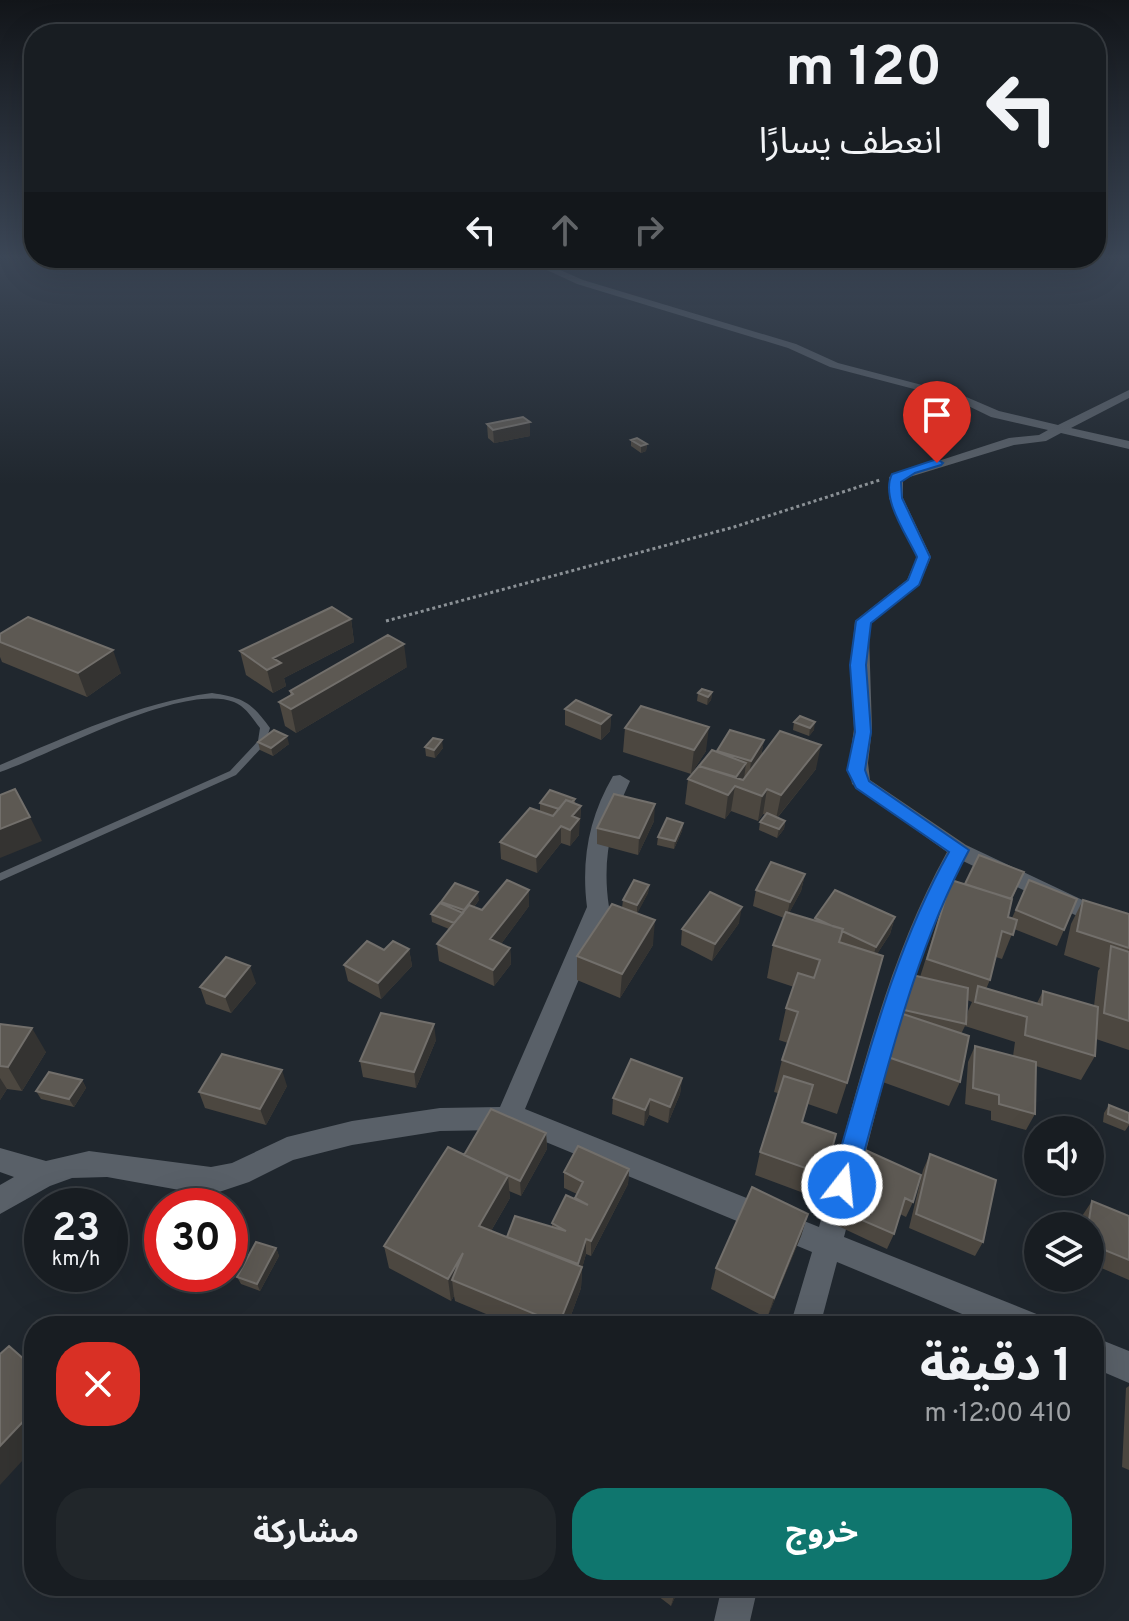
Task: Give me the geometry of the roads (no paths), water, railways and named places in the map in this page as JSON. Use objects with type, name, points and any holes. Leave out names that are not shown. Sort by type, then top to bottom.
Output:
[{"type":"street","points":[[751,334],[792,346],[834,365],[922,387],[995,414],[1129,445]]},
{"type":"street","points":[[1129,393],[1033,441],[1013,441],[896,477],[896,498],[924,557],[914,582],[863,621],[858,665],[863,732],[856,770],[862,784],[959,850],[1129,932]]},
{"type":"street","points":[[508,1119],[598,907],[597,835],[620,781]]},
{"type":"street","points":[[807,1316],[825,1244],[900,988],[931,901],[959,850]]},
{"type":"street","points":[[0,1201],[42,1172],[67,1164],[99,1161],[176,1178],[218,1179],[294,1147],[461,1118],[508,1119],[525,1121],[1003,1316]]},
{"type":"street","points":[[0,1160],[42,1172]]},
{"type":"street","points":[[1104,1356],[1129,1367]]},
{"type":"street","points":[[732,1621],[738,1596]]},
{"type":"lane","points":[[0,769],[133,713],[212,697],[233,698],[247,706],[265,728],[262,742],[233,773],[0,877]]}]
